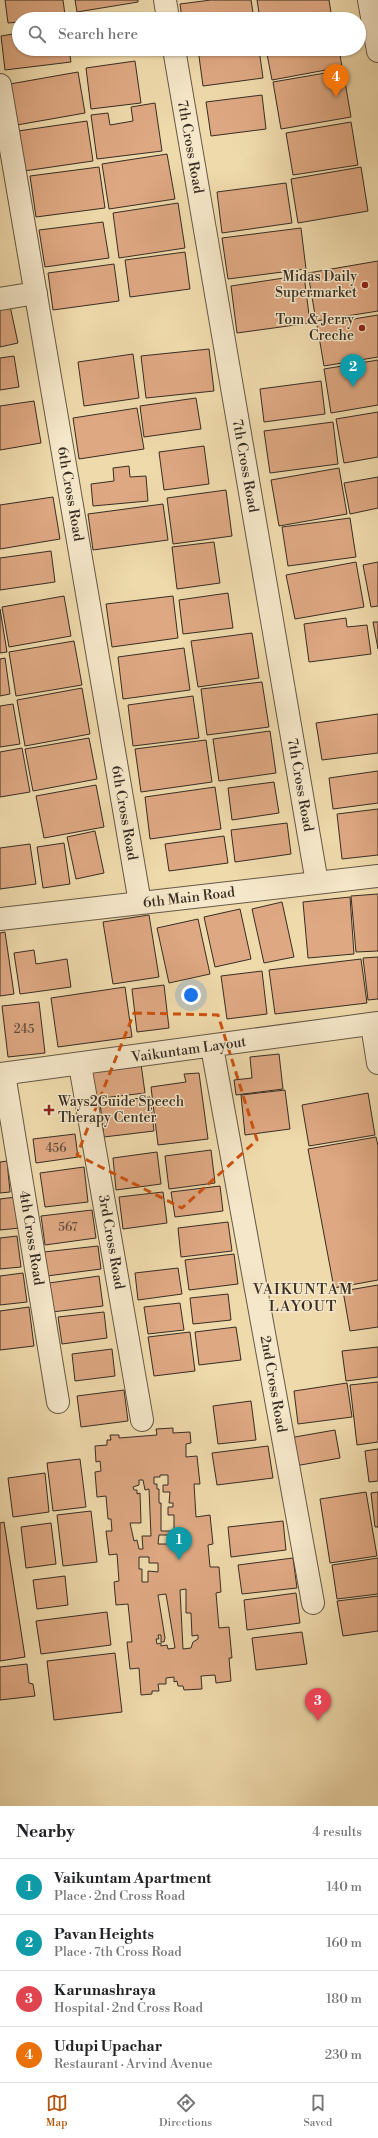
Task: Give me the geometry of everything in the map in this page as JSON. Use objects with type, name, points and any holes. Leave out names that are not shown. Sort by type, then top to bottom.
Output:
[{"type":"street","points":[[165,0],[167,12]]},
{"type":"street","points":[[369,0],[378,51]]},
{"type":"street","name":"7th Cross Road","points":[[175,56],[317,883]]},
{"type":"street","name":"6th Cross Road","points":[[0,85],[140,903]]},
{"type":"street","points":[[0,299],[36,293]]},
{"type":"street","name":"6th Main Road","points":[[0,919],[378,876]]},
{"type":"street","points":[[375,1024],[378,1063]]},
{"type":"street","name":"Vaikuntam Layout","points":[[2,1074],[80,1065],[375,1024]]},
{"type":"street","name":"2nd Cross Road","points":[[212,1047],[313,1603]]},
{"type":"street","name":"3rd Cross Road","points":[[80,1065],[142,1420]]},
{"type":"street","name":"4th Cross Road","points":[[2,1074],[58,1402]]},
{"type":"highlighted area","points":[[134,1013],[218,1015],[257,1140],[182,1208],[77,1155]]},
{"type":"building","points":[[5,0],[63,0],[65,12],[12,12],[12,23],[8,23]]},
{"type":"building","points":[[75,0],[138,0],[138,2],[77,12]]},
{"type":"building","points":[[211,0],[251,0],[253,12],[181,12],[180,4]]},
{"type":"building","points":[[257,0],[329,0],[331,12],[259,12]]},
{"type":"building","points":[[12,34],[12,56],[70,56],[71,62],[5,70],[1,36]]},
{"type":"building","points":[[199,56],[260,56],[263,78],[203,86]]},
{"type":"building","points":[[267,56],[340,56],[342,67],[272,80]]},
{"type":"building","points":[[135,61],[141,103],[91,109],[86,68]]},
{"type":"building","points":[[343,70],[351,117],[281,129],[273,82]]},
{"type":"building","points":[[78,72],[85,113],[17,125],[10,84]]},
{"type":"building","points":[[262,95],[266,129],[211,136],[206,102]]},
{"type":"building","points":[[155,103],[162,151],[97,159],[91,115],[108,113],[110,125],[133,121],[131,107]]},
{"type":"building","points":[[87,121],[93,161],[24,171],[18,131]]},
{"type":"building","points":[[351,122],[358,165],[293,175],[286,133]]},
{"type":"building","points":[[167,154],[175,199],[109,209],[102,164]]},
{"type":"building","points":[[99,167],[105,208],[36,217],[30,176]]},
{"type":"building","points":[[361,167],[368,211],[298,223],[291,179]]},
{"type":"building","points":[[286,183],[292,223],[222,233],[217,192]]},
{"type":"building","points":[[178,203],[185,248],[119,258],[113,213]]},
{"type":"building","points":[[103,222],[109,258],[45,267],[39,230]]},
{"type":"building","points":[[301,228],[306,269],[228,279],[222,238]]},
{"type":"building","points":[[185,252],[190,289],[130,297],[125,260]]},
{"type":"building","points":[[378,261],[378,311],[316,321],[308,273]]},
{"type":"building","points":[[114,264],[119,301],[53,310],[48,273]]},
{"type":"building","points":[[304,275],[310,323],[237,333],[231,286]]},
{"type":"building","points":[[10,306],[18,343],[0,347],[0,308]]},
{"type":"building","points":[[378,315],[378,357],[324,366],[317,325]]},
{"type":"building","points":[[209,349],[214,391],[146,398],[141,356]]},
{"type":"building","points":[[133,354],[139,398],[84,406],[78,362]]},
{"type":"building","points":[[14,356],[19,387],[0,390],[0,358]]},
{"type":"building","points":[[378,360],[378,405],[331,413],[324,369]]},
{"type":"building","points":[[321,381],[325,414],[264,422],[260,389]]},
{"type":"building","points":[[196,398],[201,429],[144,437],[140,406]]},
{"type":"building","points":[[34,401],[41,443],[0,450],[0,406]]},
{"type":"building","points":[[137,408],[144,449],[79,459],[73,418]]},
{"type":"building","points":[[378,412],[378,457],[344,463],[336,419]]},
{"type":"building","points":[[333,422],[338,464],[270,473],[264,431]]},
{"type":"building","points":[[204,446],[209,484],[164,490],[159,452]]},
{"type":"building","points":[[129,466],[130,477],[146,476],[148,501],[93,506],[91,484],[114,481],[113,468]]},
{"type":"building","points":[[339,468],[347,514],[279,526],[271,480]]},
{"type":"building","points":[[378,477],[378,508],[350,514],[344,483]]},
{"type":"building","points":[[226,490],[232,536],[173,544],[167,498]]},
{"type":"building","points":[[53,497],[60,539],[0,549],[0,505]]},
{"type":"building","points":[[163,504],[168,540],[93,550],[88,514]]},
{"type":"building","points":[[350,518],[356,557],[288,566],[282,527]]},
{"type":"building","points":[[214,542],[220,583],[177,589],[172,547]]},
{"type":"building","points":[[51,551],[55,582],[0,590],[0,558]]},
{"type":"building","points":[[356,562],[364,607],[295,619],[286,575]]},
{"type":"building","points":[[378,562],[378,606],[371,607],[363,565]]},
{"type":"building","points":[[228,593],[233,628],[183,634],[179,600]]},
{"type":"building","points":[[64,596],[71,636],[9,647],[2,607]]},
{"type":"building","points":[[173,596],[178,638],[112,647],[106,604]]},
{"type":"building","points":[[0,609],[7,652],[0,653]]},
{"type":"building","points":[[346,618],[347,627],[367,625],[371,654],[309,662],[304,624]]},
{"type":"building","points":[[373,622],[378,622],[378,649]]},
{"type":"building","points":[[252,633],[259,678],[198,687],[191,641]]},
{"type":"building","points":[[74,641],[82,685],[16,696],[9,652]]},
{"type":"building","points":[[184,648],[190,690],[123,699],[118,657]]},
{"type":"building","points":[[5,658],[10,694],[0,696],[0,659]]},
{"type":"building","points":[[262,682],[269,727],[207,735],[201,689]]},
{"type":"building","points":[[82,688],[90,734],[25,746],[17,700]]},
{"type":"building","points":[[193,696],[199,738],[133,746],[128,705]]},
{"type":"building","points":[[13,704],[20,744],[0,747],[0,706]]},
{"type":"building","points":[[378,714],[378,753],[322,760],[316,723]]},
{"type":"building","points":[[270,731],[276,773],[219,781],[213,739]]},
{"type":"building","points":[[89,738],[97,779],[33,791],[25,749]]},
{"type":"building","points":[[206,740],[212,782],[141,792],[135,749]]},
{"type":"building","points":[[22,748],[30,792],[0,797],[0,752]]},
{"type":"building","points":[[378,771],[378,803],[333,809],[329,778]]},
{"type":"building","points":[[274,782],[279,813],[232,820],[228,788]]},
{"type":"building","points":[[96,785],[104,827],[44,838],[36,796]]},
{"type":"building","points":[[215,787],[221,829],[150,839],[145,797]]},
{"type":"building","points":[[378,809],[378,855],[342,859],[337,814]]},
{"type":"building","points":[[287,823],[291,854],[235,862],[231,830]]},
{"type":"building","points":[[95,831],[104,873],[76,879],[67,837]]},
{"type":"building","points":[[224,836],[228,863],[169,871],[165,844]]},
{"type":"building","points":[[64,843],[70,884],[43,888],[37,847]]},
{"type":"building","points":[[30,844],[36,884],[0,889],[0,848]]},
{"type":"building","points":[[378,894],[378,951],[356,952],[351,896]]},
{"type":"building","points":[[350,897],[354,954],[308,958],[303,902]]},
{"type":"building","points":[[282,902],[294,957],[264,963],[252,909]]},
{"type":"building","points":[[240,909],[251,959],[215,967],[204,917]]},
{"type":"building","points":[[149,915],[159,977],[113,984],[103,922]]},
{"type":"building","points":[[198,919],[210,974],[169,983],[157,928]]},
{"type":"building","points":[[5,932],[14,994],[0,996],[0,933]]},
{"type":"building","points":[[34,950],[36,964],[67,959],[71,987],[20,994],[14,953]]},
{"type":"building","points":[[378,957],[378,999],[368,1000],[363,958]]},
{"type":"building","points":[[361,959],[367,1003],[275,1014],[269,970]]},
{"type":"building","points":[[262,971],[267,1014],[227,1019],[221,976]]},
{"type":"building","points":[[164,985],[169,1028],[137,1032],[132,989]]},
{"type":"building","points":[[125,987],[132,1037],[58,1047],[51,998]]},
{"type":"building","points":[[39,1002],[45,1053],[8,1057],[2,1006]]},
{"type":"building","points":[[279,1054],[283,1089],[236,1095],[234,1080],[252,1078],[250,1057]]},
{"type":"building","points":[[141,1064],[145,1093],[94,1099],[91,1071]]},
{"type":"building","points":[[199,1073],[208,1139],[158,1145],[151,1087],[186,1082],[184,1074]]},
{"type":"building","points":[[285,1090],[290,1129],[245,1135],[241,1095]]},
{"type":"building","points":[[368,1093],[375,1135],[309,1146],[302,1105]]},
{"type":"building","points":[[150,1097],[154,1131],[104,1137],[100,1103]]},
{"type":"building","points":[[75,1134],[78,1157],[36,1163],[33,1139]]},
{"type":"building","points":[[376,1137],[378,1146],[378,1280],[334,1288],[308,1149]]},
{"type":"building","points":[[211,1150],[215,1183],[169,1189],[165,1156]]},
{"type":"building","points":[[157,1152],[161,1184],[116,1190],[113,1158]]},
{"type":"building","points":[[7,1161],[10,1192],[0,1193],[0,1162]]},
{"type":"building","points":[[84,1167],[88,1202],[45,1207],[40,1173]]},
{"type":"building","points":[[220,1186],[223,1211],[175,1217],[171,1192]]},
{"type":"building","points":[[163,1192],[167,1223],[123,1229],[119,1197]]},
{"type":"building","points":[[16,1197],[20,1228],[0,1230],[0,1199]]},
{"type":"building","points":[[92,1210],[96,1238],[45,1245],[41,1216]]},
{"type":"building","points":[[228,1222],[232,1251],[181,1257],[178,1228]]},
{"type":"building","points":[[17,1236],[21,1267],[0,1269],[0,1238]]},
{"type":"building","points":[[98,1246],[101,1269],[47,1276],[44,1252]]},
{"type":"building","points":[[234,1254],[238,1284],[189,1290],[185,1260]]},
{"type":"building","points":[[178,1268],[182,1294],[138,1300],[135,1273]]},
{"type":"building","points":[[23,1273],[27,1302],[0,1305],[0,1276]]},
{"type":"building","points":[[99,1276],[103,1306],[52,1312],[49,1283]]},
{"type":"building","points":[[378,1285],[378,1327],[350,1331],[343,1291]]},
{"type":"building","points":[[228,1294],[231,1320],[193,1324],[190,1298]]},
{"type":"building","points":[[180,1303],[184,1330],[148,1334],[144,1307]]},
{"type":"building","points":[[29,1307],[34,1346],[0,1350],[0,1311]]},
{"type":"building","points":[[104,1312],[107,1338],[62,1344],[58,1317]]},
{"type":"building","points":[[236,1327],[241,1360],[199,1365],[195,1332]]},
{"type":"building","points":[[190,1332],[195,1371],[154,1376],[148,1337]]},
{"type":"building","points":[[378,1347],[378,1377],[346,1381],[342,1351]]},
{"type":"building","points":[[112,1349],[115,1376],[75,1381],[72,1354]]},
{"type":"building","points":[[378,1382],[378,1442],[357,1445],[350,1385]]},
{"type":"building","points":[[347,1383],[352,1417],[298,1424],[294,1391]]},
{"type":"building","points":[[124,1390],[128,1421],[81,1427],[77,1396]]},
{"type":"building","points":[[251,1401],[256,1440],[218,1444],[213,1406]]},
{"type":"building","points":[[173,1428],[173,1433],[190,1432],[191,1443],[186,1444],[186,1457],[197,1456],[200,1484],[194,1484],[196,1517],[210,1515],[213,1544],[208,1545],[210,1567],[219,1567],[221,1592],[216,1593],[219,1628],[229,1627],[232,1658],[229,1658],[231,1681],[216,1683],[215,1675],[201,1676],[202,1689],[184,1690],[183,1686],[178,1686],[177,1681],[174,1682],[174,1677],[166,1678],[166,1684],[158,1684],[159,1691],[152,1691],[152,1694],[141,1695],[139,1668],[130,1669],[127,1642],[132,1642],[128,1604],[116,1605],[114,1582],[119,1581],[117,1554],[109,1555],[106,1531],[112,1531],[111,1519],[108,1519],[106,1496],[97,1497],[95,1472],[101,1471],[100,1461],[96,1462],[95,1446],[107,1445],[107,1440],[111,1440],[110,1435],[119,1435],[119,1438],[157,1435],[156,1429]],"holes":[[[160,1475],[168,1475],[168,1485],[163,1485],[163,1492],[170,1492],[169,1503],[173,1503],[173,1507],[168,1507],[168,1515],[174,1515],[174,1531],[161,1531],[161,1503],[159,1503],[159,1489],[157,1489],[157,1484],[154,1484],[154,1477],[160,1477]],[[139,1480],[143,1480],[145,1490],[149,1489],[151,1536],[142,1536],[143,1549],[139,1549],[137,1540],[134,1541],[130,1523],[141,1523],[140,1493],[137,1494],[137,1490],[134,1490],[133,1487],[139,1485]],[[159,1535],[171,1535],[170,1544],[158,1544]],[[139,1557],[149,1557],[149,1563],[158,1563],[158,1572],[148,1571],[148,1582],[142,1582],[142,1569],[139,1569]],[[186,1589],[186,1613],[191,1613],[192,1636],[198,1635],[198,1639],[193,1642],[191,1648],[183,1649],[180,1590]],[[166,1594],[175,1648],[168,1649],[167,1645],[161,1646],[161,1643],[157,1644],[156,1639],[159,1639],[158,1635],[161,1635],[161,1642],[164,1642],[165,1638],[158,1595]]]},
{"type":"building","points":[[335,1430],[340,1458],[295,1466],[289,1438]]},
{"type":"building","points":[[268,1446],[273,1478],[217,1485],[212,1453]]},
{"type":"building","points":[[378,1449],[378,1481],[369,1482],[365,1451]]},
{"type":"building","points":[[80,1459],[86,1507],[53,1511],[47,1463]]},
{"type":"building","points":[[45,1473],[49,1512],[13,1517],[8,1478]]},
{"type":"building","points":[[366,1492],[377,1556],[330,1563],[320,1499]]},
{"type":"building","points":[[378,1492],[378,1527],[375,1527],[371,1493]]},
{"type":"building","points":[[91,1511],[97,1562],[63,1566],[57,1515]]},
{"type":"building","points":[[283,1521],[286,1550],[231,1557],[228,1527]]},
{"type":"building","points":[[4,1522],[25,1657],[0,1661],[0,1523]]},
{"type":"building","points":[[51,1523],[56,1564],[26,1568],[21,1527]]},
{"type":"building","points":[[293,1558],[297,1588],[242,1594],[238,1565]]},
{"type":"building","points":[[378,1558],[378,1594],[337,1599],[332,1565]]},
{"type":"building","points":[[65,1576],[68,1605],[37,1609],[33,1580]]},
{"type":"building","points":[[296,1593],[300,1623],[247,1630],[244,1600]]},
{"type":"building","points":[[378,1596],[378,1631],[343,1636],[337,1601]]},
{"type":"building","points":[[107,1612],[111,1645],[41,1654],[36,1621]]},
{"type":"building","points":[[302,1632],[307,1664],[256,1670],[252,1638]]},
{"type":"building","points":[[115,1653],[122,1712],[54,1720],[47,1661]]},
{"type":"building","points":[[27,1664],[29,1683],[33,1684],[35,1696],[0,1700],[0,1667]]},
{"type":"place","name":"Udupi Upachar","points":[[336,97]]},
{"type":"place","name":"Midas Daily Supermarket","points":[[365,285]]},
{"type":"place","name":"Tom & Jerry Creche","points":[[362,328]]},
{"type":"place","name":"Pavan Heights","points":[[353,387]]},
{"type":"place","name":"Ways2Guide Speech Therapy Center","points":[[49,1110]]},
{"type":"place","name":"Vaikuntam Apartment","points":[[179,1560]]},
{"type":"place","name":"Karunashraya","points":[[318,1721]]},
{"type":"district","name":"VAIKUNTAM LAYOUT","points":[[303,1298]]}]
